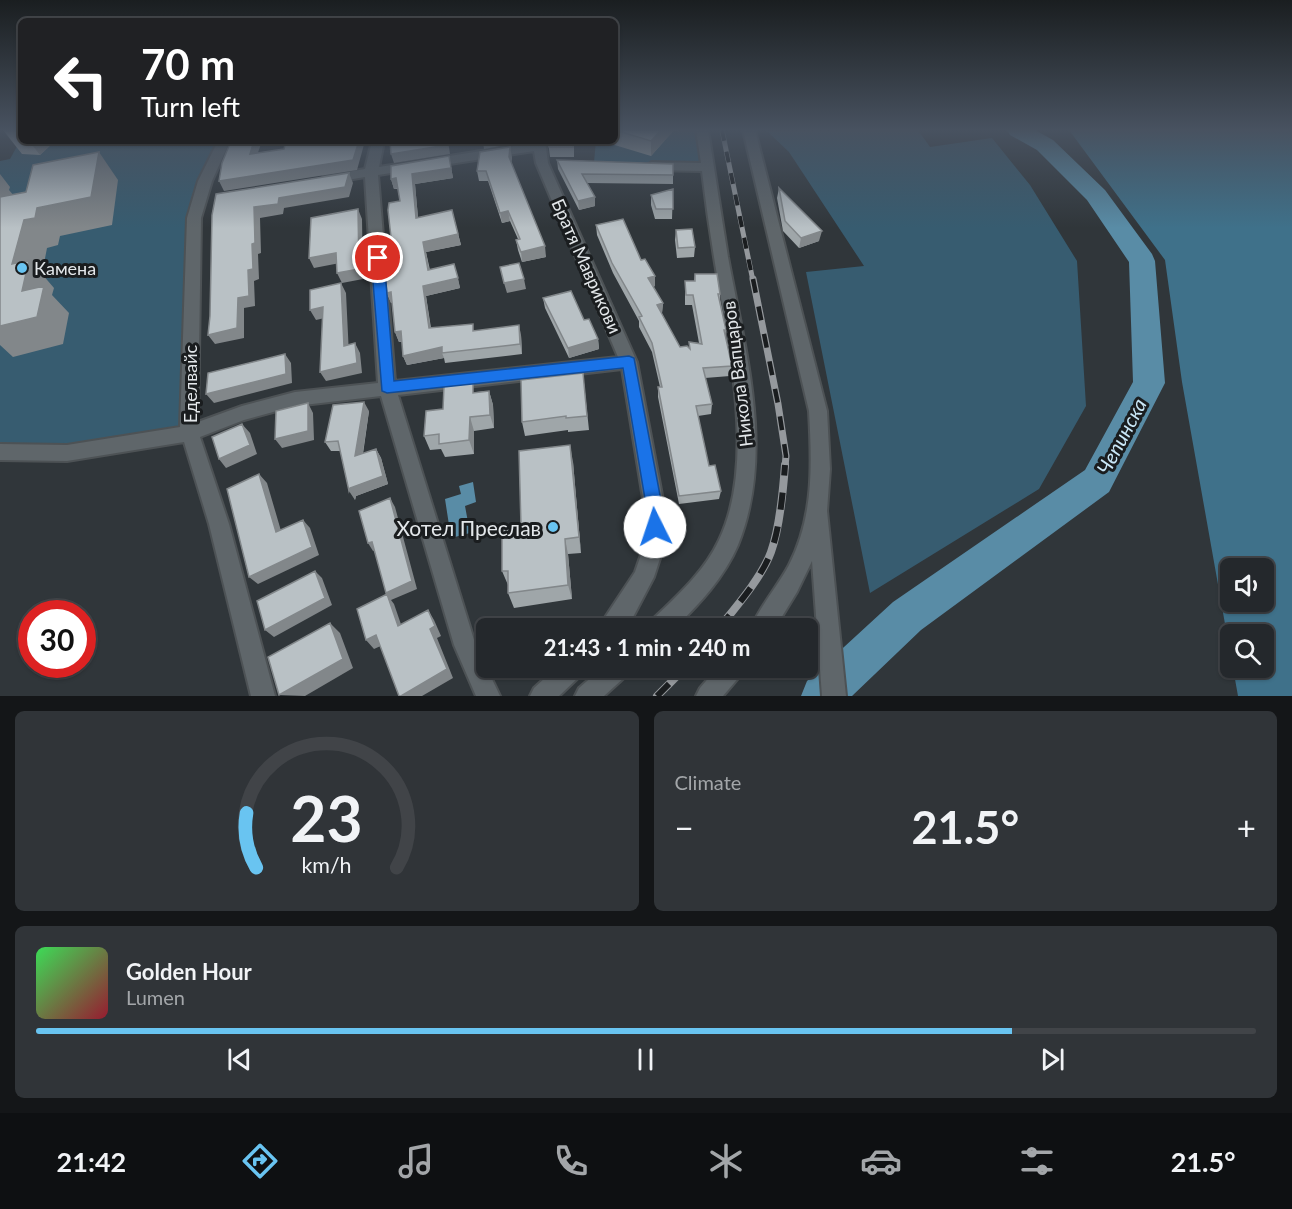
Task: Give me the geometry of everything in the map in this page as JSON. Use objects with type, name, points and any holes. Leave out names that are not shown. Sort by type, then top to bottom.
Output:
[{"type":"street","name":"Еделвайс","points":[[214,162],[205,181],[204,201],[194,230],[188,412],[190,433],[219,524],[263,696]]},
{"type":"street","points":[[373,162],[371,172],[387,387],[465,645],[488,696]]},
{"type":"street","points":[[314,182],[426,162]]},
{"type":"street","name":"Братя Маврикови","points":[[548,162],[629,362],[655,511],[655,543],[644,577],[618,618]]},
{"type":"street","name":"Никола Вапцаров","points":[[671,618],[713,568],[733,533],[747,462],[746,426],[734,322],[722,264],[707,162]]},
{"type":"street","points":[[757,162],[818,411],[822,457],[819,504],[825,607],[834,696]]},
{"type":"street","points":[[637,165],[708,167]]},
{"type":"street","points":[[0,452],[67,453],[190,433],[242,413],[296,399],[387,387],[629,362]]},
{"type":"street","points":[[769,618],[783,598],[798,567],[819,504]]},
{"type":"street","points":[[542,696],[561,678]]},
{"type":"street","points":[[587,696],[607,678]]},
{"type":"street","points":[[708,696],[723,678]]},
{"type":"shaded area","points":[[0,162],[210,162],[204,174],[183,429],[70,448],[0,443]]},
{"type":"shaded area","points":[[796,162],[1012,162],[1030,185],[1077,261],[1086,406],[1039,489],[870,593],[806,272],[864,266]]},
{"type":"shaded area","points":[[1093,162],[1292,162],[1292,696],[1238,696],[1235,678],[1274,678],[1274,624],[1225,624],[1223,612],[1274,612],[1274,558],[1220,558],[1220,596],[1182,382],[1165,260]]},
{"type":"shaded area","points":[[473,482],[476,502],[465,506],[470,533],[451,538],[445,499],[461,494],[459,486]]},
{"type":"building","points":[[46,162],[97,162],[91,197],[37,208],[35,218],[24,220],[12,264],[29,260],[22,291],[44,286],[37,317],[0,326],[0,197],[26,192],[33,165]]},
{"type":"building","points":[[222,162],[337,162],[219,181]]},
{"type":"building","points":[[411,162],[450,162],[451,168],[412,174],[416,218],[452,210],[458,234],[423,242],[428,270],[454,264],[458,278],[423,286],[429,328],[473,324],[473,331],[519,325],[520,344],[442,353],[442,347],[403,356],[401,331],[395,332],[391,292],[387,293],[385,275],[395,273],[389,203],[400,201],[396,178],[391,179],[391,166]]},
{"type":"building","points":[[478,162],[511,162],[545,246],[521,252],[516,240],[520,239],[508,211],[500,213],[486,171],[477,171]]},
{"type":"building","points":[[558,162],[673,164],[673,175],[582,174],[595,197],[578,201]]},
{"type":"building","points":[[349,173],[345,187],[279,198],[278,204],[254,207],[255,243],[252,244],[253,269],[248,270],[249,296],[238,298],[237,328],[208,335],[212,215],[216,194]]},
{"type":"building","points":[[779,188],[822,231],[801,238],[785,221]]},
{"type":"building","points":[[673,189],[673,209],[656,209],[651,195]]},
{"type":"building","points":[[358,209],[359,269],[337,273],[336,253],[309,258],[311,218]]},
{"type":"building","points":[[623,219],[641,260],[645,259],[655,276],[648,278],[663,303],[657,305],[680,347],[687,346],[690,349],[689,342],[702,344],[693,295],[686,295],[685,281],[695,281],[695,274],[717,274],[720,294],[718,294],[732,366],[703,368],[712,404],[696,406],[709,466],[715,465],[721,491],[679,496],[658,387],[662,387],[652,343],[639,317],[642,316],[612,263],[596,225]]},
{"type":"building","points":[[692,229],[695,247],[678,248],[676,230]]},
{"type":"building","points":[[519,263],[524,279],[504,283],[500,267]]},
{"type":"building","points":[[341,283],[344,346],[355,343],[357,363],[320,372],[323,307],[310,310],[310,290]]},
{"type":"building","points":[[571,291],[584,320],[589,319],[598,339],[568,348],[543,298]]},
{"type":"building","points":[[285,354],[286,374],[206,394],[208,373]]},
{"type":"building","points":[[583,373],[587,416],[566,418],[566,416],[522,422],[521,380]]},
{"type":"building","points":[[473,383],[473,393],[489,391],[490,415],[470,417],[469,440],[439,444],[439,434],[424,436],[426,411],[443,409],[444,386]]},
{"type":"building","points":[[364,402],[355,456],[376,449],[383,476],[350,488],[349,491],[338,441],[325,442],[333,405]]},
{"type":"building","points":[[308,403],[308,431],[275,439],[276,411]]},
{"type":"building","points":[[242,424],[250,445],[219,459],[212,437]]},
{"type":"building","points":[[570,445],[579,537],[565,539],[568,585],[508,593],[508,571],[502,571],[502,529],[521,526],[519,451]]},
{"type":"building","points":[[259,474],[276,532],[303,520],[312,547],[249,577],[227,489]]},
{"type":"building","points":[[390,498],[412,581],[386,593],[372,542],[368,543],[359,511]]},
{"type":"building","points":[[315,571],[325,598],[265,630],[257,601]]},
{"type":"building","points":[[387,594],[398,626],[428,610],[435,626],[430,629],[447,669],[401,696],[399,696],[376,635],[366,640],[357,609]]},
{"type":"building","points":[[330,623],[343,659],[279,695],[268,657]]},
{"type":"waterway","name":"Чепинска","points":[[822,696],[907,616],[1097,481],[1149,383],[1142,261],[1096,195],[1063,162]]},
{"type":"railway","points":[[729,162],[753,281]]},
{"type":"railway","points":[[753,279],[778,404],[786,456],[785,467]]},
{"type":"railway","points":[[727,618],[755,581],[771,552],[779,521],[785,465]]},
{"type":"railway","points":[[657,696],[675,678]]},
{"type":"place","name":"Камена","points":[[22,268]]},
{"type":"place","name":"Хотел Преслав","points":[[553,527]]},
{"type":"route","points":[[378,258],[387,387],[629,362],[655,511],[655,527]]}]
